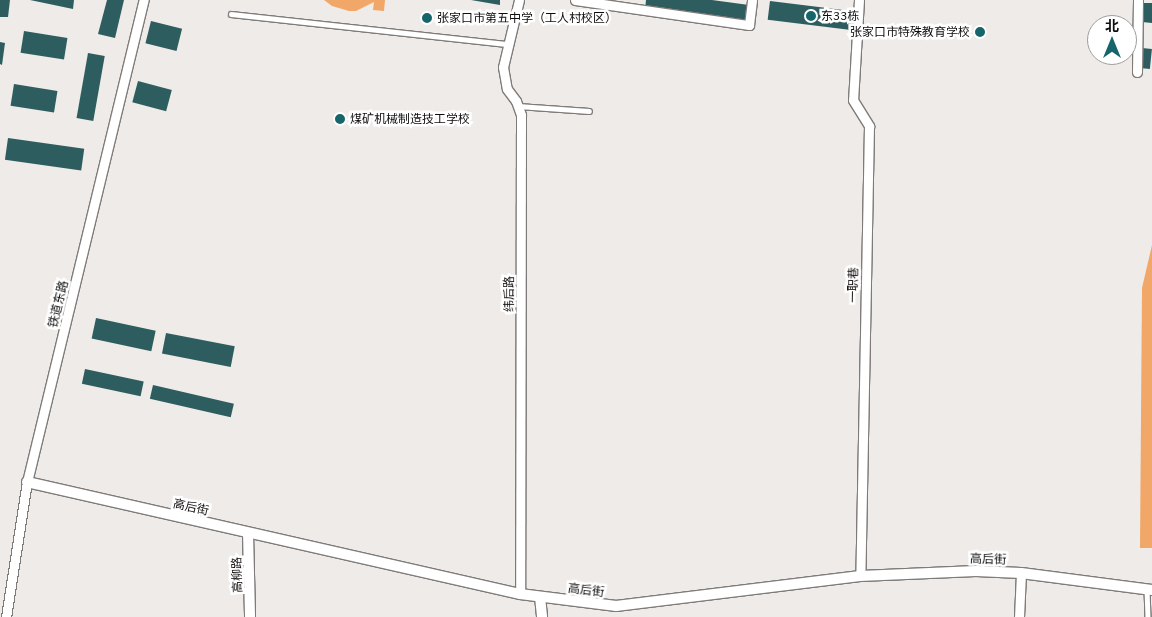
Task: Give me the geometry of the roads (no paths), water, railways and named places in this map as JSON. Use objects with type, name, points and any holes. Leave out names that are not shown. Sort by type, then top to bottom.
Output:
[{"type":"street","name":"铁道东路","points":[[6,617],[27,482],[144,0]]},
{"type":"street","name":"纬后路","points":[[519,0],[503,67],[507,89],[518,106],[521,115],[522,143],[520,594]]},
{"type":"street","points":[[575,0],[636,4],[749,25],[752,0]]},
{"type":"street","name":"一职巷","points":[[859,0],[853,100],[869,126],[860,576]]},
{"type":"street","points":[[1137,72],[1138,0]]},
{"type":"street","name":"高后街","points":[[27,482],[520,594],[616,606],[860,576],[976,571],[1020,573],[1150,590]]},
{"type":"street","name":"高柳路","points":[[248,533],[250,617]]},
{"type":"street","points":[[1019,617],[1020,573]]},
{"type":"street","points":[[540,597],[542,617]]},
{"type":"lane","points":[[231,14],[508,44]]},
{"type":"lane","points":[[518,106],[589,111]]},
{"type":"lane","points":[[1148,617],[1150,590]]},
{"type":"place","name":"东33栋","points":[[811,16]]},
{"type":"place","name":"张家口市第五中学（工人村校区）","points":[[427,18]]},
{"type":"place","name":"张家口市特殊教育学校","points":[[980,32]]},
{"type":"place","name":"煤矿机械制造技工学校","points":[[340,119]]}]
